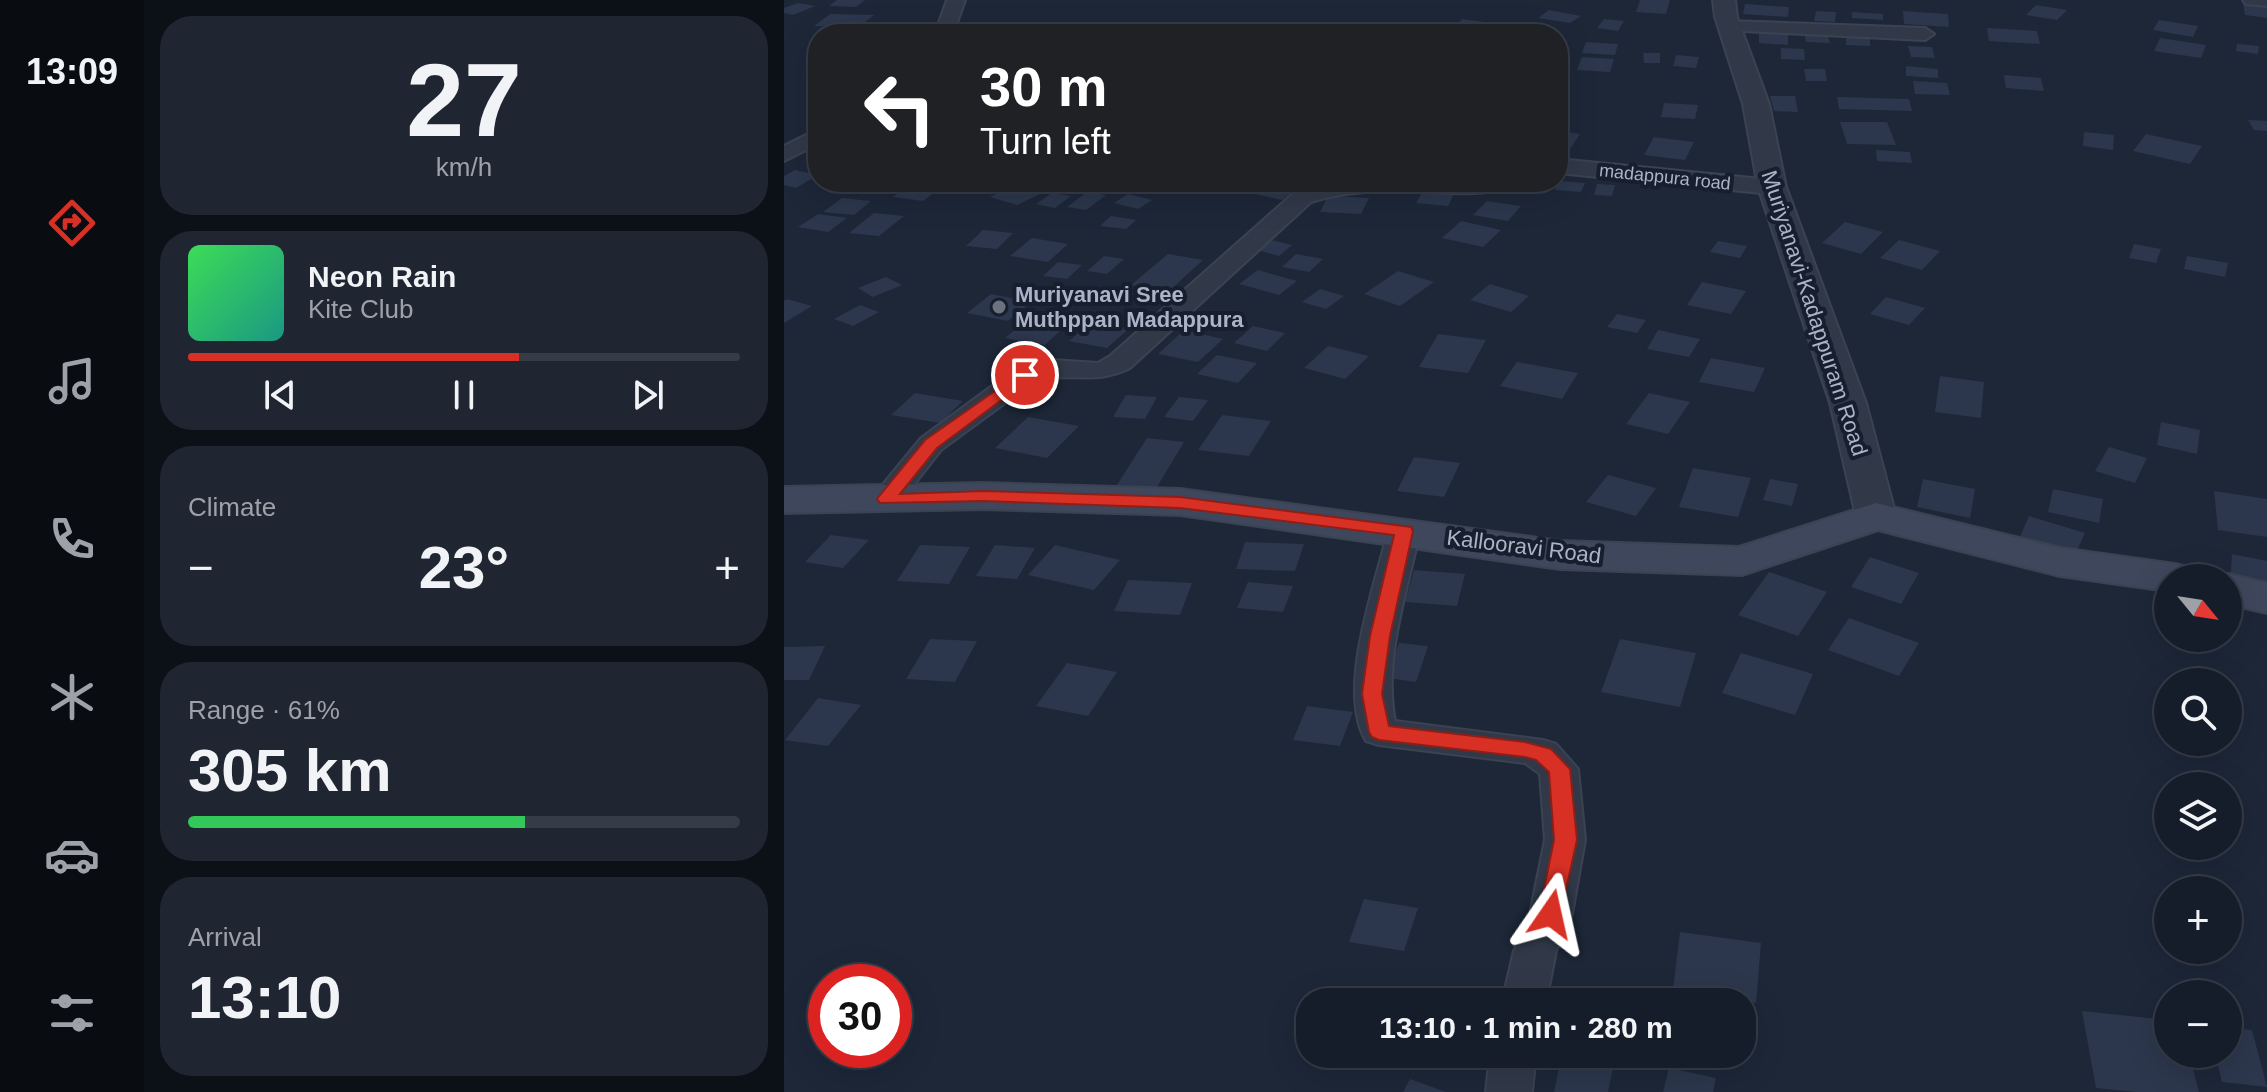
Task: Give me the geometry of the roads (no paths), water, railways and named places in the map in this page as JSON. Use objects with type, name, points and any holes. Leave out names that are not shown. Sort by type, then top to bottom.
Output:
[{"type":"main road","name":"Kallooravi Road","points":[[784,500],[983,496],[1180,502],[1560,555],[1742,561],[1876,516]]},
{"type":"main road","points":[[1876,516],[2060,562],[2154,575]]},
{"type":"main road","points":[[2242,592],[2267,598]]},
{"type":"street","points":[[948,24],[956,0]]},
{"type":"street","points":[[2252,0],[2267,1]]},
{"type":"street","points":[[1726,13],[1925,34]]},
{"type":"street","name":"Muriyanavi-Kadappuram Road","points":[[1726,13],[1756,104],[1772,187],[1848,403],[1876,516]]},
{"type":"street","points":[[784,155],[808,141]]},
{"type":"street","name":"madappura road","points":[[1568,167],[1772,187]]},
{"type":"street","points":[[886,499],[931,444],[1025,375],[1052,368],[1102,371],[1120,362],[1303,197],[1323,192]]},
{"type":"street","points":[[1404,531],[1380,636],[1372,694],[1379,732],[1525,750],[1543,754],[1559,769],[1565,840],[1551,914],[1535,951],[1527,988]]},
{"type":"street","points":[[1509,1092],[1512,1068]]},
{"type":"place","name":"Muriyanavi Sree Muthppan Madappura","points":[[999,307]]}]
